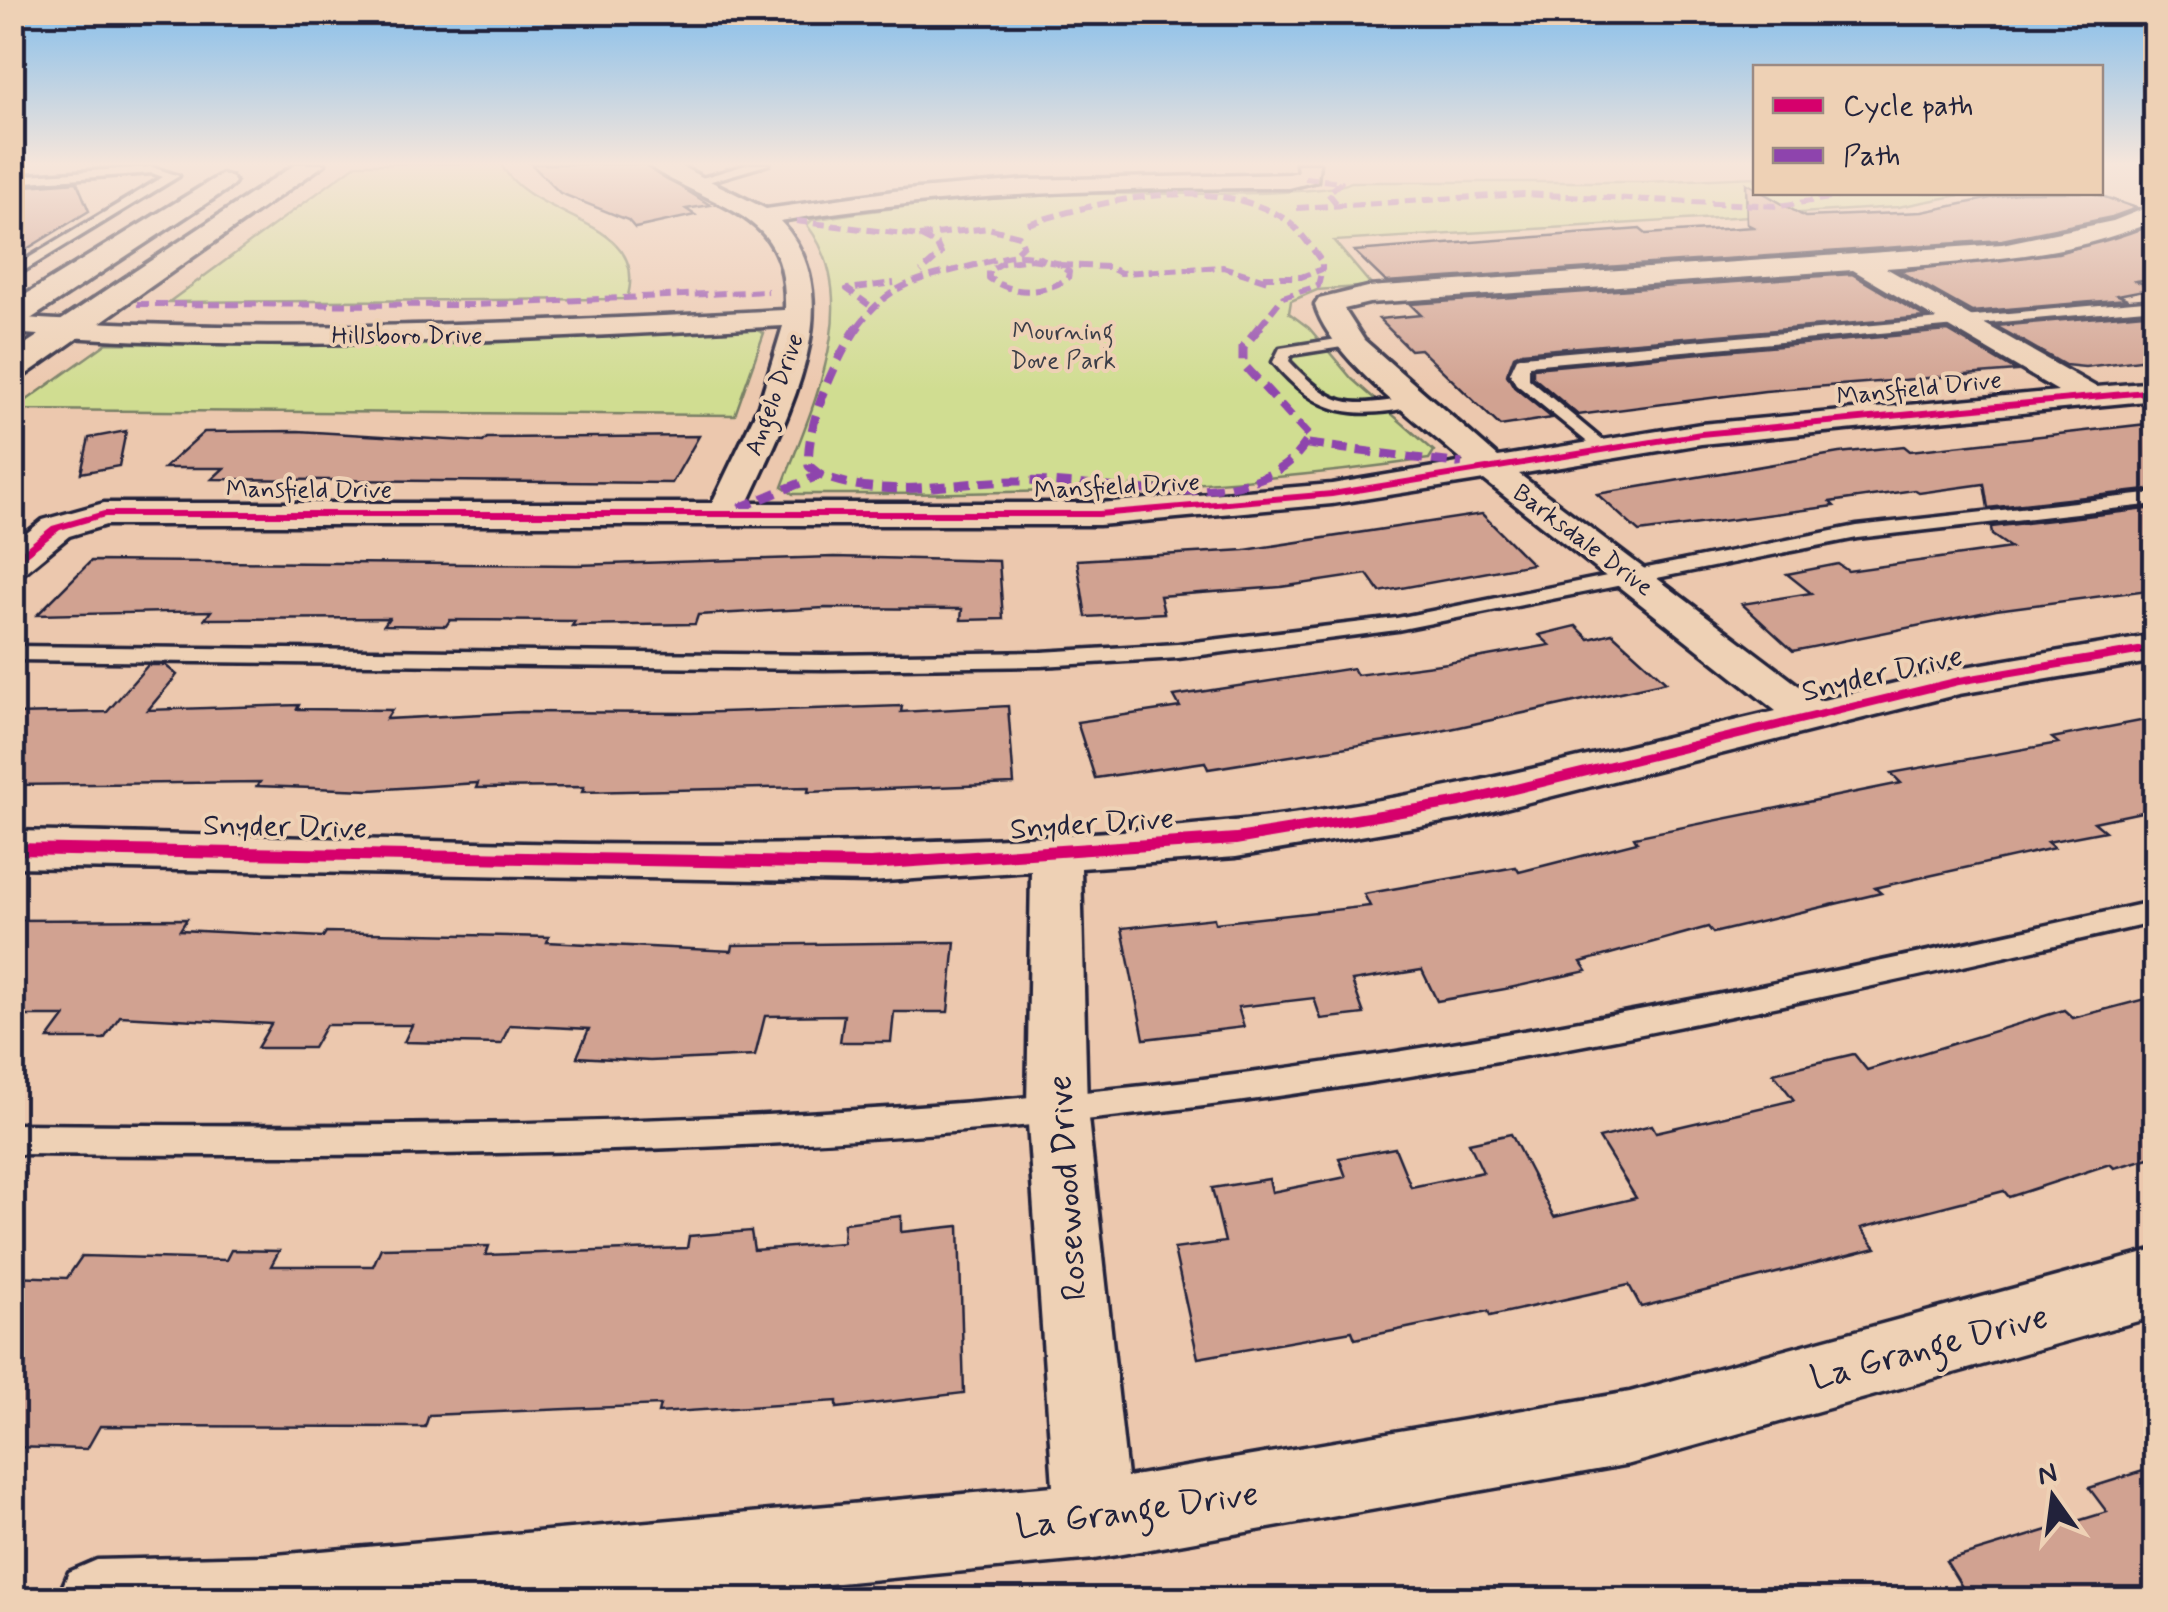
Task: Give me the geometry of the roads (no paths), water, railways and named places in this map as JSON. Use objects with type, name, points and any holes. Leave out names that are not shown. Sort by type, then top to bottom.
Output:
[{"type":"main road","points":[[12,322],[137,239]]},
{"type":"main road","points":[[12,369],[203,239]]},
{"type":"street","name":"Angelo Drive","points":[[725,514],[788,366],[801,307],[792,256],[780,239]]},
{"type":"street","points":[[1858,262],[2037,248],[2072,239]]},
{"type":"street","points":[[1858,262],[2089,396]]},
{"type":"street","name":"Barksdale Drive","points":[[1812,717],[1490,468],[1350,342],[1334,321],[1329,305],[1368,295],[1858,262]]},
{"type":"street","name":"Hillsboro Drive","points":[[12,322],[482,334],[801,307]]},
{"type":"street","name":"Mansfield Drive","points":[[12,564],[44,536],[74,520],[126,513],[1099,514],[1332,494],[1702,434],[2156,391]]},
{"type":"street","name":"Snyder Drive","points":[[12,849],[870,864],[1236,840],[1461,802],[1959,681],[2156,648]]},
{"type":"street","name":"Rosewood Drive","points":[[1056,854],[1058,1108],[1094,1521]]},
{"type":"street","name":"La Grange Drive","points":[[97,1600],[264,1598],[1094,1521],[1630,1428],[2146,1300]]},
{"type":"lane","points":[[12,274],[69,239]]},
{"type":"lane","points":[[1602,449],[1522,381],[1518,374],[1523,360],[2156,304]]},
{"type":"lane","points":[[1350,342],[1284,350],[1281,362],[1318,402],[1328,406],[1366,409],[1416,402]]},
{"type":"lane","points":[[12,653],[804,662],[1040,659],[1302,638],[1857,532],[2156,498]]},
{"type":"lane","points":[[12,1139],[301,1142],[562,1138],[1058,1108],[1480,1052],[1786,997],[2156,912]]},
{"type":"park label","name":"Mourning Dove Park","points":[[1063,344]]}]
